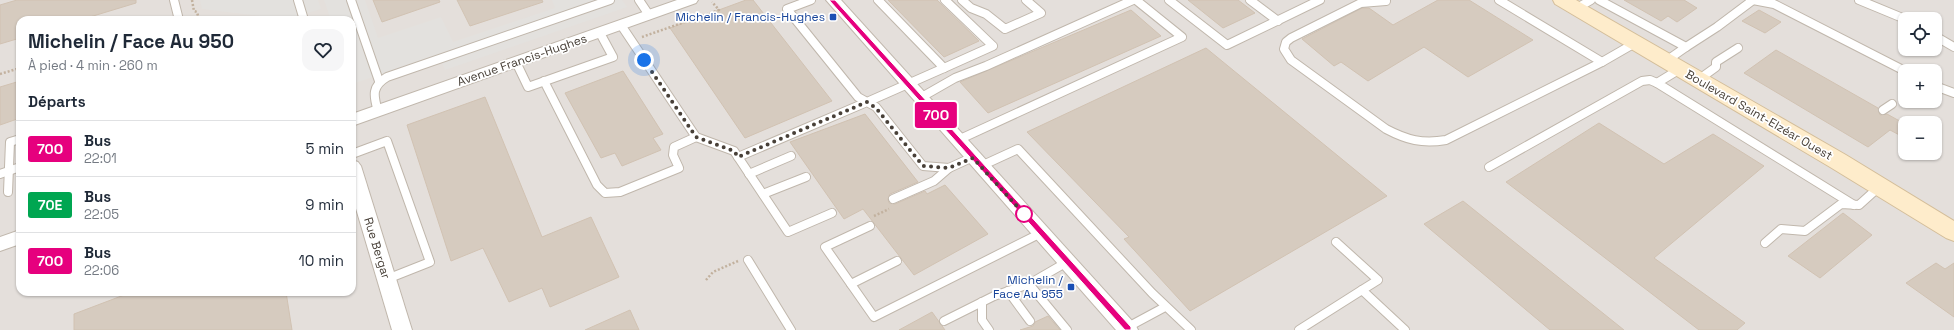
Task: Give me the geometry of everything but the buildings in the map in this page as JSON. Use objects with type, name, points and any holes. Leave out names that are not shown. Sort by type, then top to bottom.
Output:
[{"type":"street","points":[[832,0],[1127,329]]},
{"type":"street","name":"Avenue Francis-Hughes","points":[[356,119],[600,33],[683,1]]},
{"type":"street","name":"Boulevard Saint-Elzéar Ouest","points":[[1577,3],[1635,43],[1954,232]]},
{"type":"street","name":"Rue Bergar","points":[[356,179],[402,330]]},
{"type":"street","points":[[0,244],[16,238]]},
{"type":"lane","points":[[174,0],[178,16]]},
{"type":"lane","points":[[298,0],[303,16]]},
{"type":"lane","points":[[351,0],[379,82]]},
{"type":"lane","points":[[378,111],[373,92],[374,87],[379,82],[391,75],[610,0]]},
{"type":"lane","points":[[639,0],[649,15]]},
{"type":"lane","points":[[811,0],[787,9],[858,97],[876,108],[923,166],[949,168],[977,162],[1018,149],[1165,307],[1191,330]]},
{"type":"lane","points":[[878,0],[944,68]]},
{"type":"lane","points":[[738,157],[908,85],[993,46],[945,0]]},
{"type":"lane","points":[[962,0],[971,8],[986,14],[1005,29],[1041,13],[1026,0]]},
{"type":"lane","points":[[920,98],[961,75],[986,66],[1135,0],[1182,37],[958,140]]},
{"type":"lane","points":[[1169,0],[1227,45],[1320,0]]},
{"type":"lane","points":[[1250,0],[1278,21]]},
{"type":"lane","points":[[1300,0],[1308,6]]},
{"type":"lane","points":[[1389,0],[1361,3],[1288,40],[1284,49],[1291,60],[1341,98],[1392,132],[1410,140],[1429,143],[1446,140],[1511,110],[1635,43]]},
{"type":"lane","points":[[1500,0],[1602,62]]},
{"type":"lane","points":[[1599,0],[1686,47]]},
{"type":"lane","points":[[1657,83],[1686,47],[1753,0],[1774,4],[1898,67]]},
{"type":"lane","points":[[1774,4],[1781,0]]},
{"type":"lane","points":[[1860,0],[1898,16]]},
{"type":"lane","points":[[620,25],[696,137],[734,151],[788,232],[832,213]]},
{"type":"lane","points":[[516,62],[528,87],[544,82],[613,57],[600,33]]},
{"type":"lane","points":[[1942,40],[1954,46]]},
{"type":"lane","points":[[1698,80],[1716,67],[1716,62],[1738,48]]},
{"type":"lane","points":[[1489,167],[1642,81],[1650,80],[1854,205]]},
{"type":"lane","points":[[544,82],[597,185],[605,193],[620,192],[679,168],[672,155],[672,150],[678,144],[696,137]]},
{"type":"lane","points":[[1942,89],[1954,93]]},
{"type":"lane","points":[[1883,110],[1892,104]]},
{"type":"lane","points":[[8,192],[10,142],[16,140]]},
{"type":"lane","points":[[356,153],[387,141],[430,262],[387,279]]},
{"type":"lane","points":[[749,174],[791,156]]},
{"type":"lane","points":[[0,174],[16,168]]},
{"type":"lane","points":[[893,200],[934,181],[949,168]]},
{"type":"lane","points":[[763,194],[806,177]]},
{"type":"lane","points":[[1765,243],[1781,230],[1805,231],[1840,204],[1859,205],[1880,187]]},
{"type":"lane","points":[[867,227],[825,247],[874,317],[1041,233]]},
{"type":"lane","points":[[1299,330],[1378,280],[1336,242]]},
{"type":"lane","points":[[748,260],[791,330]]},
{"type":"lane","points":[[851,284],[896,261]]},
{"type":"lane","points":[[944,321],[982,302],[1030,284],[1067,262]]},
{"type":"lane","points":[[1030,284],[1067,330]]},
{"type":"lane","points":[[1362,290],[1405,330]]},
{"type":"lane","points":[[1008,291],[1030,321]]},
{"type":"lane","points":[[982,302],[982,320],[988,330]]},
{"type":"lane","points":[[1127,329],[1165,307]]},
{"type":"path","points":[[192,0],[194,11],[197,12],[198,16]]},
{"type":"path","points":[[631,41],[719,10],[712,2]]},
{"type":"path","points":[[0,74],[16,69]]},
{"type":"path","points":[[867,227],[864,221],[890,208],[893,200]]},
{"type":"path","points":[[706,280],[713,272],[737,261],[748,260]]},
{"type":"shaded area","points":[[0,0],[1954,0],[1954,330],[0,330]]},
{"type":"shaded area","points":[[200,0],[318,0],[321,9],[296,16],[261,16],[202,9]]},
{"type":"shaded area","points":[[324,0],[365,0],[378,38],[441,17],[453,42],[555,8],[552,0],[622,0],[627,7],[445,70],[439,55],[356,83],[356,16],[330,16]]},
{"type":"bus line","name":"70O","points":[[832,0],[1128,330]]},
{"type":"place","name":"Michelin / Francis-Hughes","points":[[833,17]]},
{"type":"place","name":"Michelin / Face Au 955","points":[[1071,287]]},
{"type":"route","points":[[644,60],[696,137],[734,151],[738,157],[867,102],[876,108],[923,166],[949,168],[973,158],[1024,214]]}]
